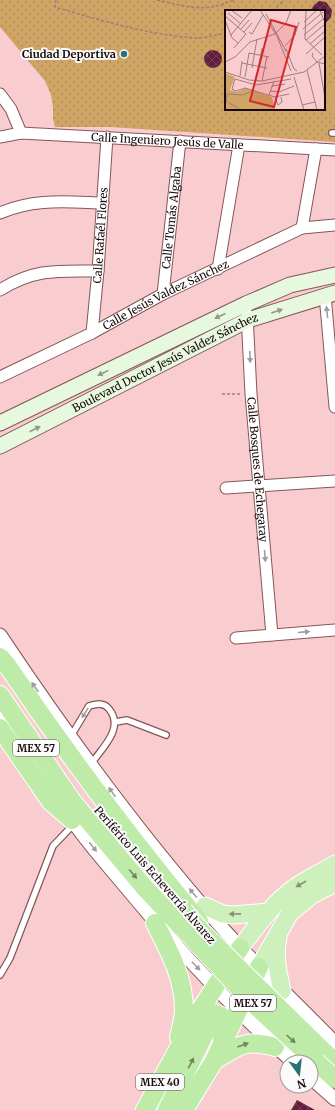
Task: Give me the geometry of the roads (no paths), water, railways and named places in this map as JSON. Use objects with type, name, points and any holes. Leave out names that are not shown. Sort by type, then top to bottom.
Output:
[{"type":"highway","points":[[0,657],[102,801],[136,845],[206,916]]},
{"type":"highway","name":"Periférico Luis Echeverría Álvarez","points":[[0,668],[62,763],[102,817],[180,916],[258,1008],[335,1079]]},
{"type":"highway","name":"Periférico Luis Echeverría Álvarez","points":[[0,694],[72,801],[144,887],[207,937],[335,1062]]},
{"type":"highway","points":[[2,720],[49,777],[72,801]]},
{"type":"highway","points":[[2,720],[48,798],[73,822]]},
{"type":"highway","points":[[155,923],[177,967],[181,983],[184,1010],[176,1053]]},
{"type":"highway","name":"MEX 40","points":[[145,1110],[176,1053],[202,1022],[214,987],[240,948]]},
{"type":"highway","name":"MEX 40","points":[[184,1110],[214,1061],[259,967]]},
{"type":"highway","points":[[167,1110],[202,1022],[214,1013],[221,1016],[225,1027],[222,1045]]},
{"type":"highway","points":[[214,1061],[240,1045],[257,1042],[272,1044]]},
{"type":"main road","name":"Boulevard Doctor Jesús Valdez Sánchez","points":[[0,423],[246,304],[290,285],[335,275]]},
{"type":"main road","name":"Boulevard Doctor Jesús Valdez Sánchez","points":[[0,446],[248,320],[330,294]]},
{"type":"main road","points":[[0,741],[30,784],[40,794],[48,798]]},
{"type":"main road","points":[[240,948],[268,912],[294,888],[335,864]]},
{"type":"main road","points":[[259,967],[290,913],[300,903],[335,882]]},
{"type":"main road","points":[[206,916],[268,912]]},
{"type":"main road","points":[[280,930],[276,949],[276,960],[282,990]]},
{"type":"street","points":[[0,94],[11,110],[21,133]]},
{"type":"street","name":"Calle Ingeniero Jesús de Valle","points":[[0,137],[21,133],[335,150]]},
{"type":"street","name":"Calle Rafaél Flores","points":[[92,333],[98,271],[107,137]]},
{"type":"street","name":"Calle Tomás Algaba","points":[[163,294],[180,141]]},
{"type":"street","points":[[218,269],[239,145]]},
{"type":"street","points":[[302,228],[316,149]]},
{"type":"street","points":[[0,213],[21,206],[45,201],[103,203]]},
{"type":"street","name":"Calle Jesús Valdez Sánchez","points":[[0,377],[92,333],[163,294],[302,228],[335,225]]},
{"type":"street","points":[[0,290],[20,278],[47,271],[98,271]]},
{"type":"street","points":[[330,294],[335,407]]},
{"type":"street","name":"Calle Bosques de Echegaray","points":[[246,304],[251,394],[272,635]]},
{"type":"street","points":[[226,488],[335,481]]},
{"type":"street","points":[[236,638],[335,630]]},
{"type":"street","points":[[0,635],[70,736],[213,926],[208,934],[189,948],[179,949]]},
{"type":"street","points":[[2,720],[73,822],[155,923],[237,1011],[284,1054]]},
{"type":"street","points":[[206,916],[240,948],[335,1044]]},
{"type":"street","points":[[272,1044],[268,1025],[277,1012],[289,1007],[300,1008]]},
{"type":"street","points":[[319,1085],[335,1099]]},
{"type":"lane","points":[[70,736],[89,706],[98,704],[106,706],[113,713],[116,722],[115,730],[91,764]]},
{"type":"lane","points":[[116,722],[127,720],[166,735]]},
{"type":"lane","points":[[0,976],[10,958],[53,846],[73,822]]},
{"type":"place","name":"Ciudad Deportiva","points":[[124,54]]}]
